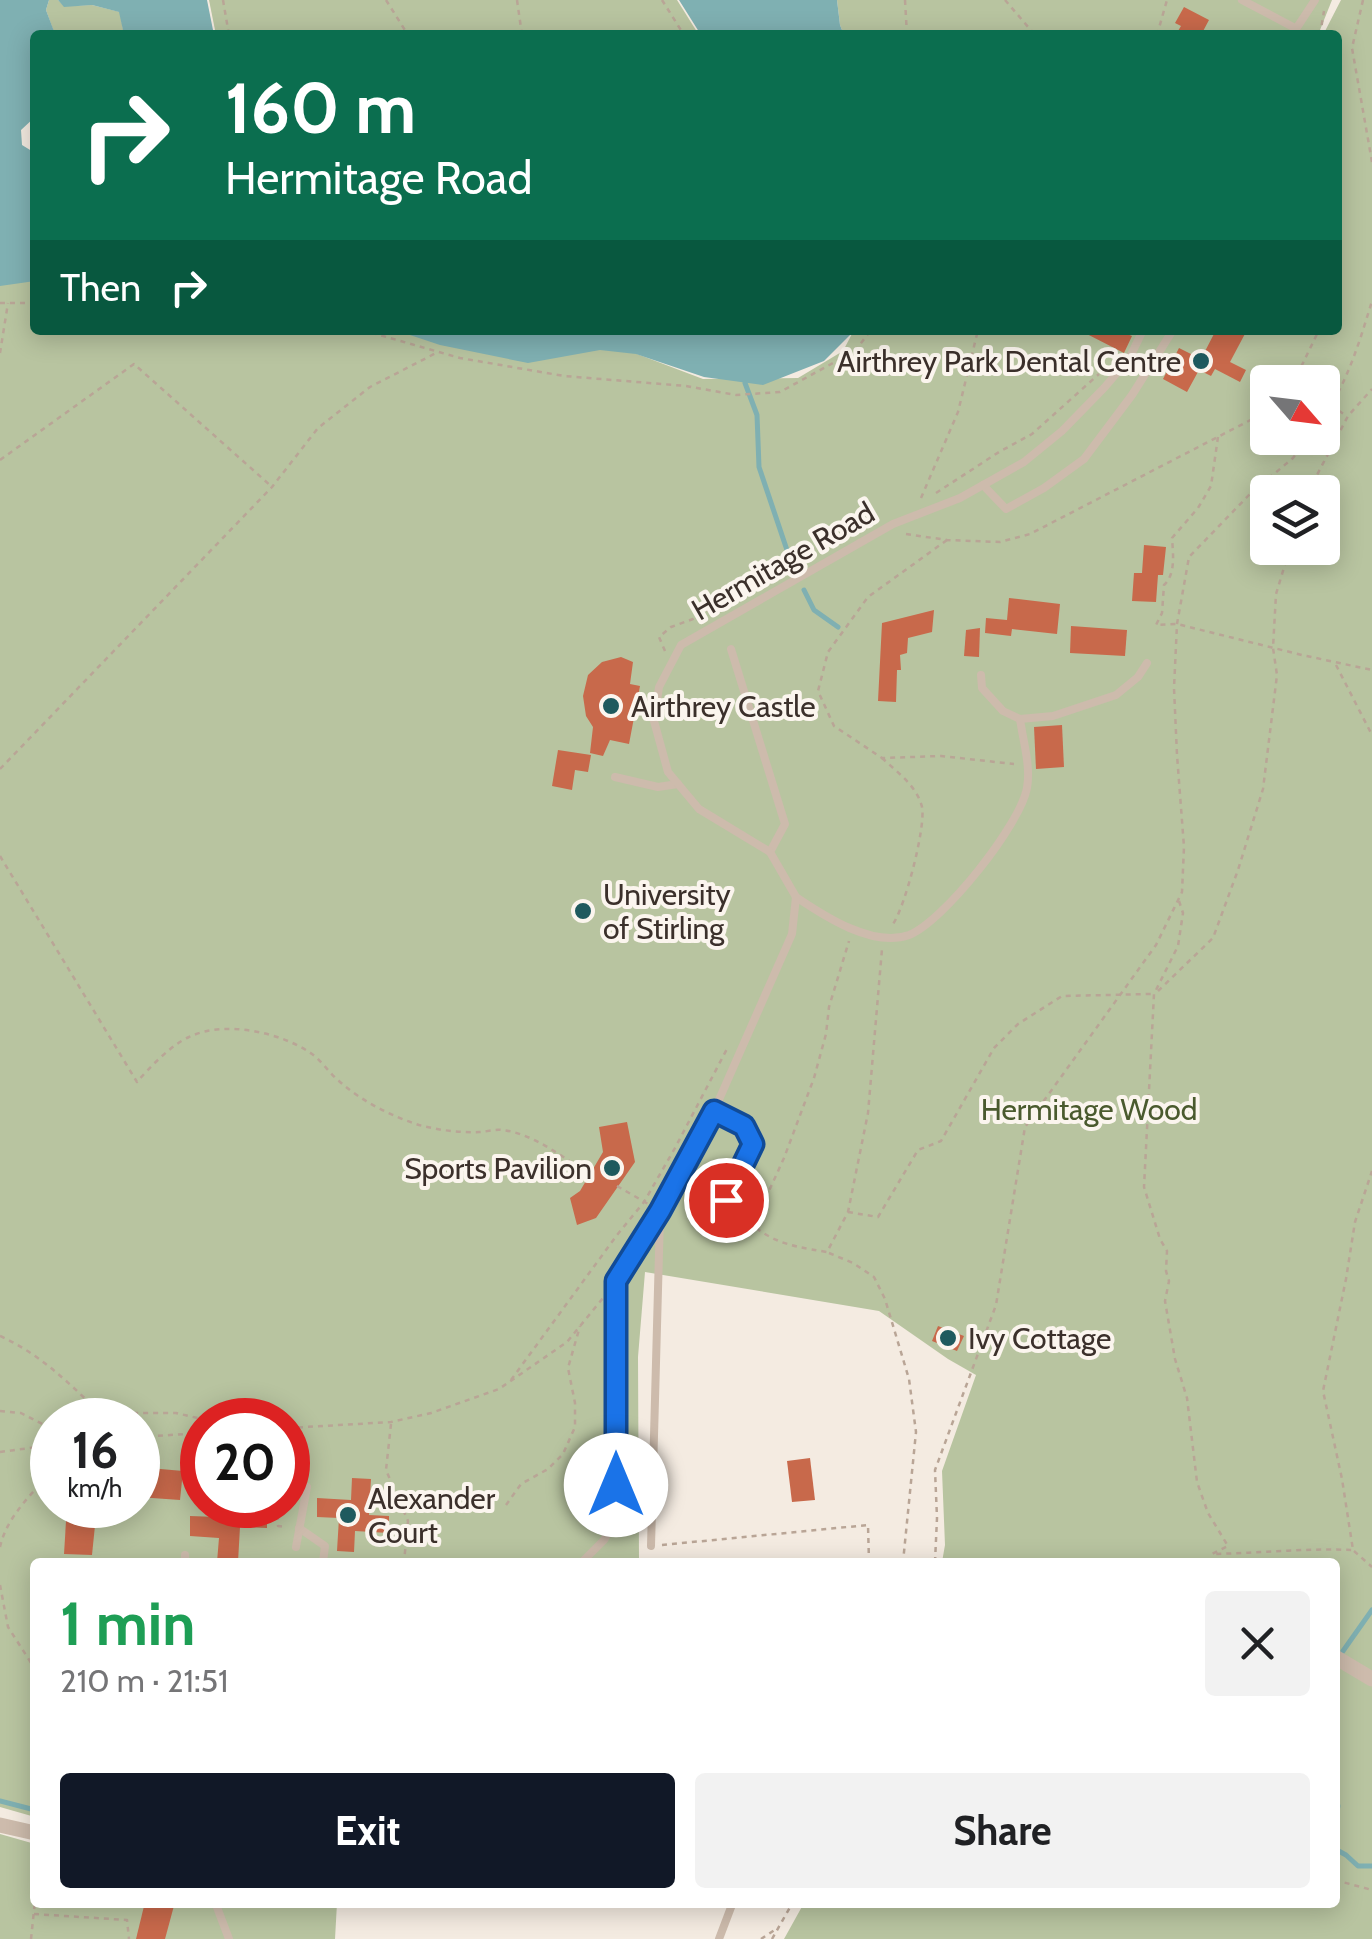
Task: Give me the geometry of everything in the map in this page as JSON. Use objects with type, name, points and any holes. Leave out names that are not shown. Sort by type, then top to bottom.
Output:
[{"type":"street","points":[[1340,1660],[1372,1679]]},
{"type":"street","points":[[0,1824],[30,1832]]},
{"type":"lane","points":[[1242,0],[1291,30]]},
{"type":"lane","points":[[1294,30],[1315,0]]},
{"type":"lane","name":"Hermitage Road","points":[[796,897],[770,852],[699,809],[668,772],[654,722],[659,688],[681,645],[880,530],[960,498],[1024,462],[1062,431],[1129,358],[1140,335]]},
{"type":"lane","points":[[983,484],[1006,508],[1044,488],[1084,459],[1132,396],[1170,335]]},
{"type":"lane","points":[[731,649],[784,824],[770,852]]},
{"type":"lane","points":[[980,675],[982,688],[1003,710],[1020,719],[1078,710],[1116,695],[1148,663]]},
{"type":"lane","points":[[586,1558],[604,1540],[615,1521],[616,1281],[660,1211],[714,1111],[792,934],[796,897],[822,915],[884,937],[909,935],[932,918],[990,858],[1013,822],[1027,789],[1020,719]]},
{"type":"lane","points":[[615,777],[658,787],[678,784]]},
{"type":"lane","points":[[714,1111],[744,1126],[753,1144],[726,1200]]},
{"type":"lane","points":[[651,1546],[660,1211]]},
{"type":"lane","points":[[296,1547],[299,1528],[325,1546],[324,1558]]},
{"type":"lane","points":[[216,1908],[229,1939]]},
{"type":"lane","points":[[719,1939],[731,1908]]},
{"type":"path","points":[[223,0],[229,30]]},
{"type":"path","points":[[386,0],[405,30]]},
{"type":"path","points":[[517,0],[521,30]]},
{"type":"path","points":[[662,0],[681,30]]},
{"type":"path","points":[[905,0],[907,30]]},
{"type":"path","points":[[1005,0],[1031,30]]},
{"type":"path","points":[[1158,30],[1166,0]]},
{"type":"path","points":[[1363,0],[1352,48],[1372,162]]},
{"type":"path","points":[[1321,30],[1326,1]]},
{"type":"path","points":[[1340,387],[1372,301]]},
{"type":"path","points":[[0,302],[30,303]]},
{"type":"path","points":[[0,353],[8,303]]},
{"type":"path","points":[[379,335],[460,358],[564,376],[738,395],[780,392],[855,351],[867,335]]},
{"type":"path","points":[[977,335],[958,412],[918,504],[1032,434],[1100,372]]},
{"type":"path","points":[[1302,365],[1317,335]]},
{"type":"path","points":[[0,769],[272,486],[318,428],[370,387],[438,352]]},
{"type":"path","points":[[0,460],[134,364],[272,486]]},
{"type":"path","points":[[1317,475],[1348,416],[1372,388]]},
{"type":"path","points":[[1340,411],[1348,416]]},
{"type":"path","points":[[880,530],[947,540],[1000,542],[1030,534],[1250,420]]},
{"type":"path","points":[[1218,437],[1211,486],[1172,538],[1170,580],[1164,585],[1162,613],[1156,625],[1177,624],[1372,670]]},
{"type":"path","points":[[935,1558],[936,1470],[996,1305],[1025,1127],[1156,946],[1182,892],[1184,847],[1174,688],[1177,624],[1189,557],[1294,455]]},
{"type":"path","points":[[674,658],[664,650],[659,637],[671,627],[694,619],[831,538],[862,528]]},
{"type":"path","points":[[827,1252],[848,1212],[868,1113],[884,937],[900,915],[915,863],[922,809],[910,784],[882,758],[834,726],[818,691],[828,652],[868,597],[947,540]]},
{"type":"path","points":[[848,1212],[878,1218],[918,1150],[941,1141],[994,1048],[1018,1024],[1062,996],[1154,994],[1213,938],[1264,789],[1277,675],[1273,648],[1276,594],[1285,565]]},
{"type":"path","points":[[1336,663],[1372,735]]},
{"type":"path","points":[[882,758],[941,756],[1027,766]]},
{"type":"path","points":[[0,856],[137,1082],[189,1037],[224,1029],[258,1032],[314,1055],[340,1083],[382,1110],[445,1130],[501,1130],[526,1136],[590,1174]]},
{"type":"path","points":[[1178,900],[1183,914],[1178,946],[1154,994],[1144,1186],[1167,1251],[1169,1281],[1165,1300],[1175,1359],[1187,1398],[1197,1482],[1208,1513],[1228,1546],[1212,1554]]},
{"type":"path","points":[[752,1227],[784,1158],[814,1078],[829,1007],[853,929]]},
{"type":"path","points":[[511,1380],[644,1202],[729,1044]]},
{"type":"path","points":[[1353,1550],[1323,1392],[1355,1222],[1372,1170]]},
{"type":"path","points":[[618,1186],[660,1211]]},
{"type":"path","points":[[726,1200],[752,1227],[787,1246],[827,1252],[853,1263],[874,1277],[885,1299],[908,1379],[916,1432],[903,1558]]},
{"type":"path","points":[[310,1427],[391,1422],[432,1413],[499,1388],[567,1342],[616,1281]]},
{"type":"path","points":[[506,1504],[521,1484],[563,1454],[574,1428],[575,1403],[568,1368],[581,1325]]},
{"type":"path","points":[[0,1336],[26,1347],[85,1398]]},
{"type":"path","points":[[0,1410],[30,1418]]},
{"type":"path","points":[[391,1422],[386,1470],[408,1521],[404,1558]]},
{"type":"path","points":[[0,1452],[30,1448]]},
{"type":"path","points":[[0,1547],[3,1534],[30,1496]]},
{"type":"path","points":[[651,1546],[868,1525],[870,1558]]},
{"type":"path","points":[[1212,1554],[1315,1548],[1353,1550],[1372,1567]]},
{"type":"path","points":[[1212,1554],[1214,1558]]},
{"type":"path","points":[[0,1585],[8,1627],[30,1661]]},
{"type":"path","points":[[1340,1881],[1372,1890]]},
{"type":"path","points":[[31,1939],[34,1908]]},
{"type":"path","points":[[772,1939],[789,1908]]},
{"type":"path","points":[[34,1914],[127,1920],[129,1939]]},
{"type":"path","points":[[760,1939],[776,1929]]},
{"type":"green space","points":[[49,0],[58,0],[64,6],[92,5],[120,12],[123,30],[53,30],[46,10]]},
{"type":"green space","points":[[209,0],[677,0],[696,30],[215,30]]},
{"type":"green space","points":[[837,0],[1332,0],[1320,30],[842,30]]},
{"type":"green space","name":"University of Stirling","points":[[1341,0],[1372,0],[1372,1939],[784,1939],[801,1908],[1340,1908],[1340,1558],[943,1558],[942,1471],[976,1375],[879,1311],[645,1272],[638,1357],[639,1558],[30,1558],[30,1816],[0,1807],[0,285],[30,281],[30,335],[498,335],[616,346],[703,379],[798,378],[843,351],[851,335],[1342,335],[1342,30],[1326,30]]},
{"type":"green space","points":[[0,1834],[30,1843],[30,1908],[337,1908],[335,1939],[0,1939]]},
{"type":"water","points":[[0,0],[49,0],[46,10],[54,30],[30,30],[30,122],[21,130],[22,145],[30,150],[30,282],[0,286]]},
{"type":"water","points":[[58,0],[207,0],[213,30],[123,30],[119,12],[92,5],[64,7]]},
{"type":"water","points":[[679,0],[837,0],[842,30],[698,30]]},
{"type":"water","points":[[410,335],[850,335],[824,361],[763,385],[704,377],[636,354],[600,350],[528,363]]},
{"type":"building","points":[[1184,7],[1209,20],[1204,30],[1179,30],[1181,26],[1175,23]]},
{"type":"building","points":[[1089,335],[1132,336],[1124,353]]},
{"type":"building","name":"Airthrey Park Dental Centre","points":[[1213,335],[1244,335],[1230,362],[1246,370],[1240,382],[1215,369],[1211,376],[1199,370],[1187,392],[1163,379],[1179,348],[1201,359]]},
{"type":"building","points":[[1144,545],[1166,547],[1156,602],[1132,601],[1134,573],[1142,573]]},
{"type":"building","points":[[1009,598],[1060,604],[1057,634],[1012,629],[1011,636],[985,633],[986,618],[1007,620]]},
{"type":"building","points":[[934,610],[932,632],[908,638],[907,653],[900,655],[896,702],[878,701],[882,623]]},
{"type":"building","points":[[1071,626],[1127,630],[1125,656],[1070,653]]},
{"type":"building","points":[[980,628],[979,657],[964,656],[966,630]]},
{"type":"building","name":"Airthrey Castle","points":[[621,657],[633,662],[630,684],[640,686],[629,744],[610,740],[603,756],[590,753],[593,727],[586,716],[583,696],[588,675],[602,662]]},
{"type":"building","points":[[1062,725],[1064,767],[1036,769],[1034,727]]},
{"type":"building","points":[[558,750],[591,755],[588,772],[575,770],[572,790],[552,786]]},
{"type":"building","name":"Sports Pavilion","points":[[627,1122],[635,1162],[596,1218],[577,1225],[570,1198],[580,1191],[603,1152],[599,1127]]},
{"type":"building","name":"Ivy Cottage","points":[[938,1326],[964,1336],[957,1351],[932,1341]]},
{"type":"building","points":[[810,1458],[815,1500],[792,1502],[787,1461]]},
{"type":"building","points":[[160,1469],[180,1471],[180,1500],[160,1499]]},
{"type":"building","name":"Alexander Court","points":[[352,1478],[371,1479],[369,1515],[389,1516],[389,1533],[355,1531],[354,1552],[337,1551],[339,1518],[317,1517],[317,1498],[351,1500]]},
{"type":"building","points":[[66,1528],[95,1528],[92,1555],[64,1554]]},
{"type":"building","points":[[190,1528],[240,1528],[238,1558],[217,1558],[219,1538],[190,1536]]},
{"type":"building","points":[[144,1908],[173,1908],[165,1939],[136,1939]]},
{"type":"waterway","points":[[745,383],[757,415],[759,467],[790,559]]},
{"type":"waterway","points":[[804,590],[814,610],[838,627]]},
{"type":"waterway","points":[[1343,1651],[1372,1610]]},
{"type":"waterway","points":[[0,1801],[30,1809]]},
{"type":"waterway","points":[[1340,1852],[1358,1866],[1372,1866]]},
{"type":"place","name":"Airthrey Park Dental Centre","points":[[1201,361]]},
{"type":"place","name":"Airthrey Castle","points":[[611,706]]},
{"type":"place","name":"University of Stirling","points":[[583,911]]},
{"type":"place","name":"Sports Pavilion","points":[[612,1168]]},
{"type":"place","name":"Ivy Cottage","points":[[948,1338]]},
{"type":"place","name":"Alexander Court","points":[[348,1515]]},
{"type":"route","points":[[616,1485],[616,1281],[660,1211],[714,1111],[744,1126],[753,1144],[726,1200]]},
{"type":"park label","name":"Hermitage Wood","points":[[1089,1109]]}]
